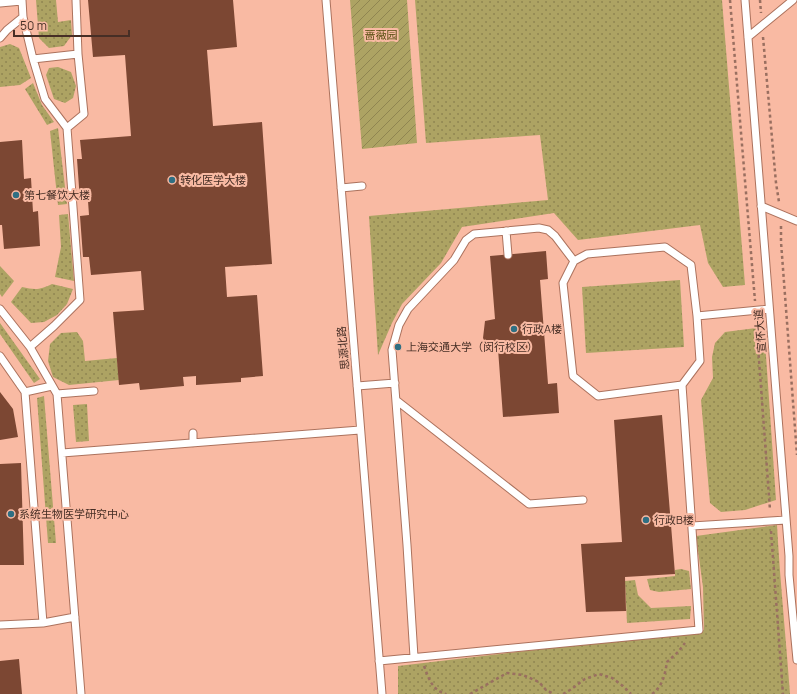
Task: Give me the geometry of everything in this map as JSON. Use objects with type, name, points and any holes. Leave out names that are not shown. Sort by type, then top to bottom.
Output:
[{"type":"lane","points":[[0,4],[22,0],[23,17],[46,99],[67,128],[80,300],[30,347]]},
{"type":"lane","points":[[67,128],[84,114],[78,54],[76,0]]},
{"type":"lane","name":"思源北路","points":[[326,0],[382,694]]},
{"type":"lane","name":"宣怀大道","points":[[746,0],[789,556],[789,575],[797,660]]},
{"type":"lane","points":[[748,37],[794,0]]},
{"type":"lane","points":[[0,38],[23,17]]},
{"type":"lane","points":[[34,59],[78,54]]},
{"type":"lane","points":[[341,188],[362,186]]},
{"type":"lane","points":[[761,206],[797,220]]},
{"type":"lane","points":[[417,657],[392,350],[399,325],[408,308],[454,260],[466,240],[474,234],[539,228],[548,230],[555,236],[574,261]]},
{"type":"lane","points":[[506,231],[508,255]]},
{"type":"lane","points":[[379,660],[699,630],[682,385],[700,361],[691,266],[665,247],[587,254],[574,261],[563,283],[573,376],[598,396],[682,385]]},
{"type":"lane","points":[[0,309],[30,347],[57,394],[81,694]]},
{"type":"lane","points":[[696,316],[769,309]]},
{"type":"lane","points":[[0,356],[25,392],[43,623]]},
{"type":"lane","points":[[357,386],[395,383]]},
{"type":"lane","points":[[25,392],[52,386]]},
{"type":"lane","points":[[57,394],[94,391]]},
{"type":"lane","points":[[396,400],[529,504],[583,500]]},
{"type":"lane","points":[[62,453],[360,430]]},
{"type":"lane","points":[[193,433],[193,443]]},
{"type":"lane","points":[[692,526],[786,520]]},
{"type":"lane","points":[[0,625],[43,623],[75,617]]},
{"type":"path","points":[[730,0],[756,310],[782,694]]},
{"type":"path","points":[[760,0],[776,183],[782,214],[781,242],[797,455]]},
{"type":"path","points":[[652,694],[657,690],[664,677],[666,662],[678,652],[685,643],[684,631]]},
{"type":"path","points":[[417,657],[431,685],[442,693],[446,694]]},
{"type":"path","points":[[470,694],[507,673],[523,675],[539,682],[546,690],[554,694]]},
{"type":"path","points":[[563,694],[585,679],[599,674],[612,678],[631,694]]},
{"type":"green space","points":[[36,0],[56,0],[58,22],[71,20],[72,35],[64,46],[49,48],[39,38]]},
{"type":"green space","name":"蔷薇园","points":[[350,0],[407,0],[417,143],[362,149]]},
{"type":"green space","points":[[415,0],[722,0],[745,285],[723,287],[708,263],[700,225],[578,240],[554,213],[462,227],[441,263],[402,304],[378,355],[369,216],[548,200],[540,135],[426,143]]},
{"type":"green space","points":[[10,44],[19,48],[31,78],[20,85],[0,87],[0,47]]},
{"type":"green space","points":[[58,67],[71,72],[76,86],[73,98],[65,103],[54,99],[46,75],[49,68]]},
{"type":"green space","points":[[33,83],[42,105],[54,122],[47,125],[25,89]]},
{"type":"green space","points":[[58,128],[67,204],[58,205],[50,131]]},
{"type":"green space","points":[[68,214],[74,281],[55,277],[61,247],[59,215]]},
{"type":"green space","points":[[0,266],[14,281],[2,297],[0,294]]},
{"type":"green space","points":[[680,280],[684,347],[586,353],[582,287]]},
{"type":"green space","points":[[52,284],[73,289],[67,304],[57,315],[44,322],[31,323],[11,302],[22,287],[37,289]]},
{"type":"green space","points":[[0,323],[40,379],[34,383],[0,334]]},
{"type":"green space","points":[[764,327],[776,500],[745,510],[721,512],[710,503],[701,400],[713,378],[712,357],[715,343],[725,332]]},
{"type":"green space","points":[[77,332],[83,341],[85,361],[117,358],[119,380],[69,385],[53,377],[48,361],[50,344],[61,333]]},
{"type":"green space","points":[[44,396],[56,543],[48,543],[37,398]]},
{"type":"green space","points":[[87,404],[89,441],[76,442],[73,405]]},
{"type":"green space","points":[[777,525],[790,694],[398,694],[398,666],[704,630],[703,587],[696,536]]},
{"type":"green space","points":[[681,569],[689,571],[691,589],[659,592],[650,590],[647,579],[675,576],[675,570]]},
{"type":"green space","points":[[635,580],[638,595],[651,608],[691,606],[690,619],[627,623],[625,581]]},
{"type":"building","name":"转化医学大楼","points":[[88,0],[233,0],[237,47],[207,50],[213,126],[262,122],[272,264],[225,267],[227,297],[257,295],[263,376],[241,378],[241,382],[196,385],[196,376],[183,377],[184,386],[140,390],[139,383],[119,385],[113,312],[144,310],[141,271],[91,275],[89,257],[83,257],[80,216],[89,215],[88,201],[80,201],[77,159],[82,159],[80,140],[131,136],[125,55],[93,57]]},
{"type":"building","name":"第七餐饮大楼","points":[[22,140],[24,179],[31,178],[33,212],[38,211],[40,246],[4,249],[2,225],[0,225],[0,142]]},
{"type":"building","name":"行政A楼","points":[[546,251],[548,279],[540,280],[548,384],[557,383],[559,413],[503,417],[498,349],[489,350],[483,338],[485,321],[495,319],[490,256]]},
{"type":"building","points":[[0,392],[13,409],[18,437],[0,440]]},
{"type":"building","name":"行政B楼","points":[[662,415],[675,574],[625,577],[626,611],[586,612],[581,544],[622,542],[614,420]]},
{"type":"building","name":"系统生物医学研究中心","points":[[21,463],[24,565],[0,565],[0,464]]},
{"type":"building","points":[[19,659],[22,694],[0,694],[0,661]]},
{"type":"place","name":"转化医学大楼","points":[[172,180]]},
{"type":"place","name":"第七餐饮大楼","points":[[16,195]]},
{"type":"place","name":"行政A楼","points":[[514,329]]},
{"type":"place","name":"上海交通大学（闵行校区）","points":[[398,347]]},
{"type":"place","name":"系统生物医学研究中心","points":[[11,514]]},
{"type":"place","name":"行政B楼","points":[[646,520]]}]
